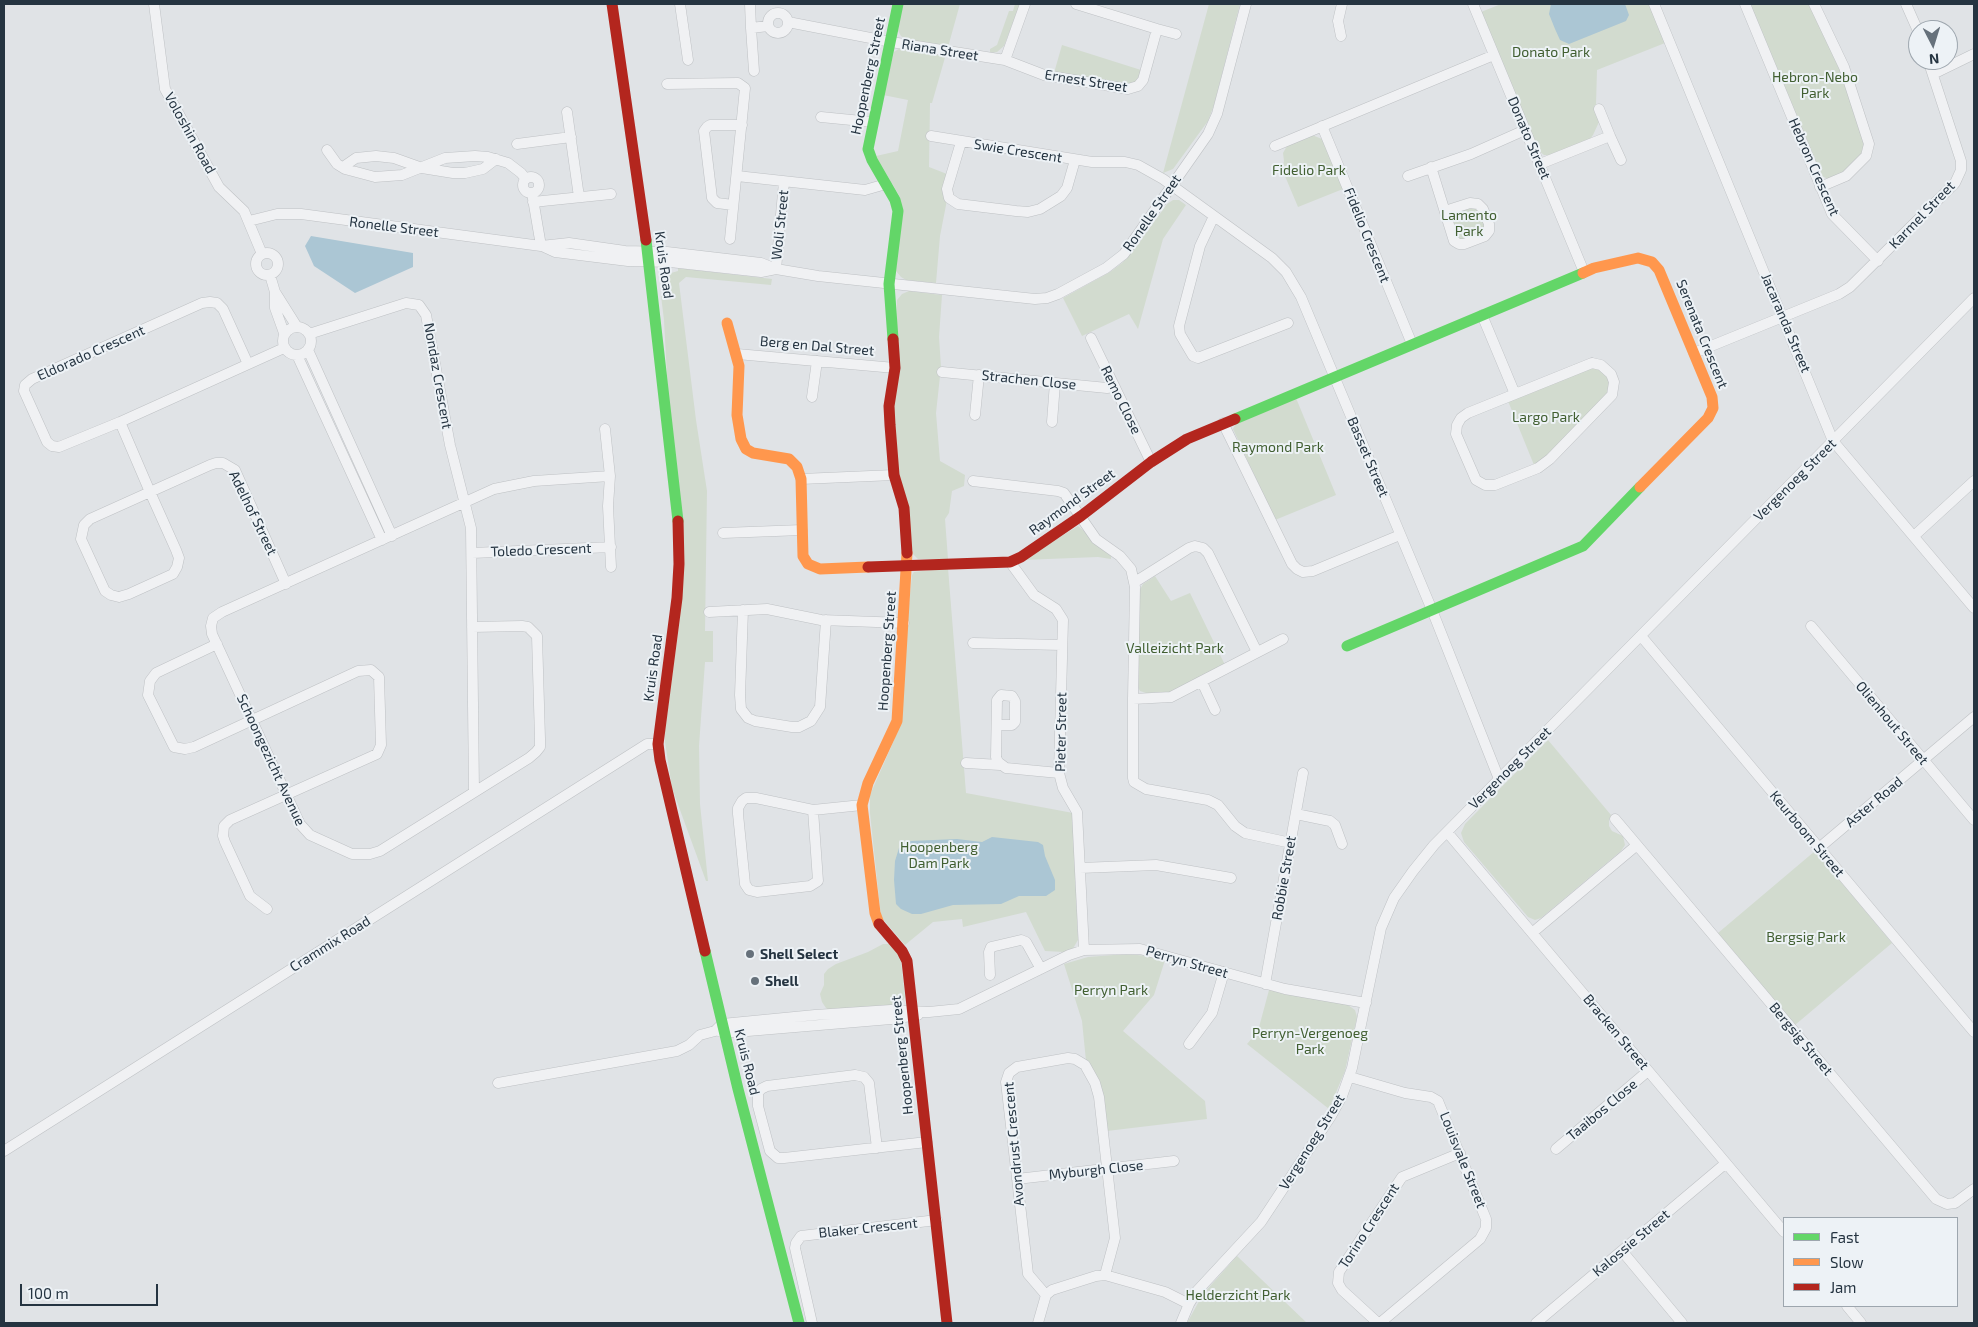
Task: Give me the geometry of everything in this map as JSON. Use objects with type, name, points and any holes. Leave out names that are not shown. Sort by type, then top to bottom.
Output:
[{"type":"street","name":"Voloshin Road","points":[[154,4],[165,89],[217,182],[224,192],[240,204],[249,220]]},
{"type":"street","name":"Kruis Road","points":[[612,4],[649,257],[677,511],[679,564],[676,609],[658,744],[660,760],[721,1029],[799,1323]]},
{"type":"street","points":[[680,4],[688,60]]},
{"type":"street","points":[[750,4],[754,71]]},
{"type":"street","name":"Hoopenberg Street","points":[[898,4],[872,122],[869,153],[895,200],[898,211],[889,284],[894,368],[890,406],[894,475],[904,508],[907,535],[907,566],[897,721],[868,783],[862,805],[875,913],[879,923],[902,951],[907,961],[947,1323]]},
{"type":"street","points":[[1005,60],[1025,4]]},
{"type":"street","points":[[1076,4],[1176,34]]},
{"type":"street","name":"Ronelle Street","points":[[249,220],[266,216],[295,214],[541,246],[556,252],[628,261],[649,257],[760,272],[776,269],[818,276],[1035,299],[1053,296],[1106,268],[1119,258],[1208,134],[1214,122],[1246,4]]},
{"type":"street","points":[[1342,4],[1338,21],[1342,36]]},
{"type":"street","name":"Donato Street","points":[[1473,4],[1584,272]]},
{"type":"street","name":"Jacaranda Street","points":[[1654,4],[1834,441],[1974,608]]},
{"type":"street","name":"Hebron Crescent","points":[[1745,4],[1820,187],[1834,216],[1878,261]]},
{"type":"street","points":[[1814,4],[1844,67],[1869,144],[1866,156],[1846,176],[1820,187]]},
{"type":"street","points":[[1906,4],[1913,20]]},
{"type":"street","points":[[775,13],[782,13],[788,22],[786,29],[780,32],[773,32],[768,26],[770,16],[775,13]]},
{"type":"street","name":"Riana Street","points":[[788,22],[891,42],[1005,60]]},
{"type":"street","points":[[751,28],[768,26]]},
{"type":"street","name":"Ernest Street","points":[[1005,60],[1044,75],[1132,89],[1143,80],[1157,29]]},
{"type":"street","points":[[1933,74],[1974,54]]},
{"type":"street","points":[[1275,146],[1494,55]]},
{"type":"street","name":"Karmel Street","points":[[1694,353],[1844,291],[1858,281],[1955,183],[1959,175],[1961,161],[1932,70]]},
{"type":"street","points":[[667,84],[738,83],[745,90],[730,239]]},
{"type":"street","points":[[1599,109],[1620,160]]},
{"type":"street","points":[[567,112],[579,197]]},
{"type":"street","points":[[821,117],[872,122]]},
{"type":"street","points":[[733,205],[717,203],[712,198],[704,131],[710,125],[742,125]]},
{"type":"street","name":"Fidelio Crescent","points":[[1322,126],[1412,344]]},
{"type":"street","points":[[1408,176],[1471,154],[1525,130]]},
{"type":"street","name":"Swie Crescent","points":[[931,136],[1075,160],[1138,165],[1150,170],[1171,186]]},
{"type":"street","points":[[1540,164],[1610,136]]},
{"type":"street","points":[[517,144],[571,137]]},
{"type":"street","name":"Swie Crescent","points":[[961,142],[947,189],[949,198],[958,204],[1028,212],[1040,209],[1061,196],[1067,188],[1075,160]]},
{"type":"street","points":[[327,150],[332,160],[343,168],[365,175],[388,177],[410,173],[445,158],[459,156],[475,156],[508,163],[522,173],[526,179],[523,183],[523,188],[533,198],[541,246]]},
{"type":"street","points":[[343,168],[356,158],[376,156],[394,158],[422,168],[465,174],[483,168],[496,159]]},
{"type":"street","points":[[1432,168],[1452,238],[1456,243],[1464,244],[1485,236],[1489,232],[1489,224],[1483,209],[1478,204],[1470,203],[1445,211]]},
{"type":"street","name":"Woli Street","points":[[736,176],[865,190],[886,184]]},
{"type":"street","name":"Woli Street","points":[[776,269],[784,182]]},
{"type":"street","name":"Basset Street","points":[[1171,186],[1272,258],[1292,280],[1301,297],[1432,610],[1500,779]]},
{"type":"street","points":[[533,198],[611,194]]},
{"type":"street","points":[[1214,216],[1200,246],[1179,326],[1180,334],[1193,356],[1198,358],[1288,323]]},
{"type":"street","points":[[249,220],[262,254]]},
{"type":"street","points":[[262,254],[272,254],[278,262],[278,269],[270,275],[261,274],[257,268],[257,260],[262,254]]},
{"type":"street","name":"Serenata Crescent","points":[[1334,376],[1584,272],[1634,258],[1642,258],[1652,262],[1659,270],[1712,396],[1713,404],[1711,414],[1592,538],[1573,551],[1348,646]]},
{"type":"street","points":[[270,275],[275,292],[297,327]]},
{"type":"street","points":[[275,292],[275,308],[284,333]]},
{"type":"street","name":"Vergenoeg Street","points":[[1181,1323],[1189,1304],[1206,1281],[1261,1222],[1331,1116],[1350,1077],[1377,942],[1394,898],[1412,871],[1447,832],[1974,298]]},
{"type":"street","name":"Eldorado Crescent","points":[[248,364],[223,309],[217,303],[202,303],[32,379],[26,385],[25,396],[47,442],[52,446],[59,447],[120,422],[284,348]]},
{"type":"street","name":"Nondaz Crescent","points":[[309,334],[406,303],[419,305],[423,309],[426,315],[450,445],[464,503]]},
{"type":"street","points":[[1482,315],[1515,394]]},
{"type":"street","points":[[723,532],[802,530],[800,480],[797,467],[789,459],[753,453],[744,445],[737,415],[739,375],[737,354],[727,323]]},
{"type":"street","points":[[308,350],[297,355],[290,354],[284,348],[282,339],[284,333],[290,328],[297,327],[304,328],[309,334],[311,341],[308,350],[387,538]]},
{"type":"street","name":"Remo Close","points":[[1091,338],[1152,462]]},
{"type":"street","name":"Berg en Dal Street","points":[[737,354],[894,368]]},
{"type":"street","points":[[297,355],[387,538]]},
{"type":"street","points":[[812,396],[817,361]]},
{"type":"street","points":[[1592,363],[1605,368],[1611,374],[1614,382],[1610,398],[1546,462],[1534,470],[1495,485],[1485,485],[1474,477],[1456,434],[1457,426],[1464,415],[1515,394],[1592,363]]},
{"type":"street","name":"Strachen Close","points":[[942,372],[1107,388],[1115,387]]},
{"type":"street","points":[[975,415],[979,375]]},
{"type":"street","name":"Raymond Street","points":[[802,530],[803,556],[808,564],[820,569],[1010,562],[1021,557],[1080,516],[1152,462],[1187,439],[1334,376]]},
{"type":"street","points":[[1052,422],[1055,383]]},
{"type":"street","points":[[120,422],[179,558],[173,574],[129,594],[111,595],[105,591],[81,539],[84,525],[90,519],[150,492]]},
{"type":"street","points":[[1223,423],[1292,564],[1297,569],[1304,572],[1313,571],[1400,535]]},
{"type":"street","name":"Toledo Crescent","points":[[605,429],[610,476],[608,506],[611,547],[610,567]]},
{"type":"street","name":"Adelhof Street","points":[[150,492],[216,463],[230,465],[235,470],[286,584]]},
{"type":"street","points":[[800,480],[894,475]]},
{"type":"street","points":[[474,792],[472,553],[471,528],[464,503],[505,485],[543,480],[610,476]]},
{"type":"street","points":[[973,481],[1061,492],[1067,496],[1096,539],[1126,562],[1135,582],[1133,778],[1138,785],[1146,789],[1208,800],[1218,805],[1235,826],[1245,833],[1291,842]]},
{"type":"street","points":[[1914,536],[1974,482]]},
{"type":"street","name":"Schoongezicht Avenue","points":[[464,503],[213,618],[211,626],[217,644],[300,824],[310,835],[352,854],[362,855],[380,851],[529,758],[540,747],[537,636],[528,627],[522,626],[472,627]]},
{"type":"street","points":[[1135,582],[1189,548],[1196,546],[1202,548],[1208,553],[1257,652]]},
{"type":"street","name":"Toledo Crescent","points":[[472,553],[611,547]]},
{"type":"street","name":"Pieter Street","points":[[1010,562],[1034,595],[1056,609],[1062,620],[1059,773],[1063,788],[1077,812],[1084,950]]},
{"type":"street","points":[[743,610],[741,709],[748,718],[755,721],[792,728],[811,721],[820,707],[826,620]]},
{"type":"street","points":[[709,612],[779,610],[826,620],[904,623]]},
{"type":"street","name":"Olienhout Street","points":[[1811,626],[1974,820]]},
{"type":"street","name":"Keurboom Street","points":[[1640,636],[1974,1032]]},
{"type":"street","points":[[1133,699],[1171,697],[1283,639]]},
{"type":"street","points":[[973,643],[1062,644]]},
{"type":"street","points":[[217,644],[156,673],[152,677],[148,688],[151,702],[174,748],[194,747],[358,671],[371,670],[379,676],[381,745],[377,754],[230,820],[223,831],[225,842],[250,896],[267,909]]},
{"type":"street","points":[[1202,682],[1215,710]]},
{"type":"street","name":"Aster Road","points":[[1819,848],[1974,717]]},
{"type":"street","points":[[997,725],[996,757],[1000,764],[1006,768],[1059,773]]},
{"type":"street","name":"Crammix Road","points":[[4,1150],[647,744],[658,744]]},
{"type":"street","points":[[966,763],[1000,764]]},
{"type":"street","name":"Robbie Street","points":[[1265,984],[1304,773]]},
{"type":"street","points":[[813,810],[818,881],[810,886],[757,892],[748,890],[744,878],[738,814],[738,808],[742,801],[750,798],[813,810],[862,805]]},
{"type":"street","points":[[1296,814],[1330,821],[1335,825],[1342,844]]},
{"type":"street","name":"Bergsig Street","points":[[1615,819],[1936,1199],[1947,1204],[1955,1203],[1974,1189]]},
{"type":"street","name":"Bracken Street","points":[[1447,832],[1783,1231]]},
{"type":"street","points":[[1532,933],[1637,845]]},
{"type":"street","points":[[1080,868],[1156,865],[1231,878]]},
{"type":"street","points":[[990,975],[989,952],[991,947],[1021,940],[1026,942],[1042,969]]},
{"type":"street","name":"Perryn Street","points":[[721,1029],[959,1009],[1084,950],[1140,949],[1265,984],[1366,1003]]},
{"type":"street","points":[[1189,1044],[1212,1013],[1224,972]]},
{"type":"street","points":[[498,1083],[677,1051],[689,1045],[700,1035],[721,1029]]},
{"type":"street","name":"Avondrust Crescent","points":[[1046,1295],[1028,1274],[1007,1077],[1011,1070],[1017,1067],[1068,1058],[1075,1059],[1085,1065],[1098,1090],[1115,1238],[1105,1275]]},
{"type":"street","name":"Taaibos Close","points":[[1556,1149],[1648,1071]]},
{"type":"street","points":[[877,1148],[868,1083],[864,1077],[855,1076],[767,1086],[758,1093],[758,1106],[770,1151],[778,1158],[877,1148],[927,1142]]},
{"type":"street","name":"Louisvale Street","points":[[1350,1077],[1405,1093],[1436,1099],[1442,1107],[1486,1219],[1485,1232],[1480,1239],[1379,1323]]},
{"type":"street","name":"Torino Crescent","points":[[1379,1323],[1342,1290],[1338,1283],[1339,1272],[1402,1177],[1460,1153]]},
{"type":"street","name":"Myburgh Close","points":[[1017,1179],[1174,1161]]},
{"type":"street","name":"Kalossie Street","points":[[1536,1323],[1726,1163]]},
{"type":"street","name":"Blaker Crescent","points":[[812,1323],[795,1248],[801,1236],[937,1220]]},
{"type":"street","points":[[1622,1251],[1682,1323]]},
{"type":"street","points":[[1038,1323],[1046,1295],[1052,1290],[1096,1276],[1105,1275],[1166,1292],[1189,1304]]},
{"type":"street","points":[[1848,1307],[1861,1323]]},
{"type":"green space","points":[[902,4],[960,4],[948,47],[907,40],[901,36],[898,31]]},
{"type":"green space","points":[[1015,4],[1020,4],[1004,46],[997,52],[990,53],[990,49],[997,45],[1009,11],[1013,11]]},
{"type":"green space","points":[[1209,4],[1240,4],[1214,105],[1208,121],[1173,169],[1163,173]]},
{"type":"green space","name":"Donato Park","points":[[1501,4],[1649,4],[1665,43],[1597,70],[1596,105],[1594,106],[1599,122],[1593,135],[1590,139],[1551,155],[1544,155],[1539,151],[1481,12]]},
{"type":"green space","name":"Hebron-Nebo Park","points":[[1750,4],[1809,4],[1837,61],[1865,141],[1865,151],[1846,172],[1828,179],[1822,176]]},
{"type":"green space","points":[[1062,45],[1141,70],[1137,81],[1130,84],[1054,73]]},
{"type":"green space","points":[[900,48],[946,54],[932,103],[930,103],[929,167],[947,174],[947,200],[940,236],[936,283],[906,280],[896,271],[900,197],[876,156],[898,151],[908,100],[883,95],[894,52]]},
{"type":"green space","name":"Fidelio Park","points":[[1312,135],[1322,139],[1343,189],[1298,207],[1282,169],[1283,153],[1287,146]]},
{"type":"green space","points":[[1173,200],[1179,200],[1186,205],[1163,239],[1138,329],[1129,314],[1082,336],[1063,298],[1110,272],[1122,263],[1167,204]]},
{"type":"green space","name":"Lamento Park","points":[[1471,206],[1481,210],[1486,231],[1458,241],[1450,216]]},
{"type":"green space","points":[[678,268],[772,279],[771,285],[686,277],[679,283],[707,491],[705,631],[713,631],[713,662],[705,662],[699,746],[700,804],[708,881],[706,881],[672,788],[665,742],[680,618],[664,320],[661,296],[664,296],[663,285],[665,278],[671,273],[678,271]]},
{"type":"green space","points":[[909,291],[942,295],[939,337],[941,367],[936,413],[940,461],[965,475],[964,486],[952,491],[949,513],[945,519],[948,559],[918,559],[913,554],[899,477],[893,412],[897,300],[902,294]]},
{"type":"green space","name":"Largo Park","points":[[1595,367],[1605,373],[1609,382],[1607,394],[1547,457],[1534,465],[1508,401],[1588,368]]},
{"type":"green space","name":"Raymond Park","points":[[1296,398],[1336,495],[1275,520],[1233,429],[1235,425]]},
{"type":"green space","points":[[1078,526],[1111,554],[1111,559],[1098,557],[1023,560]]},
{"type":"green space","name":"Hoopenberg Dam Park","points":[[948,568],[966,793],[1073,813],[1078,940],[1072,950],[1064,952],[1045,951],[1026,912],[963,927],[962,919],[933,922],[905,945],[881,917],[870,813],[870,795],[895,738],[912,575],[914,572]]},
{"type":"green space","name":"Valleizicht Park","points":[[1155,576],[1171,601],[1190,593],[1225,665],[1171,692],[1146,693],[1140,691],[1137,685],[1139,591],[1143,584]]},
{"type":"green space","points":[[1548,740],[1611,815],[1609,826],[1612,831],[1623,836],[1625,845],[1621,851],[1541,918],[1535,920],[1528,917],[1464,842],[1461,833],[1465,824]]},
{"type":"green space","name":"Bergsig Park","points":[[1815,851],[1892,943],[1795,1025],[1718,933]]},
{"type":"green space","points":[[883,944],[891,944],[900,953],[905,997],[901,1004],[897,1006],[831,1011],[826,1008],[820,994],[824,985],[824,974],[828,969]]},
{"type":"green space","name":"Perryn Park","points":[[1126,954],[1165,960],[1154,995],[1123,1031],[1205,1101],[1207,1119],[1107,1131],[1086,1061],[1082,1021],[1064,964],[1088,957]]},
{"type":"green space","name":"Perryn-Vergenoeg Park","points":[[1269,990],[1348,1005],[1355,1010],[1357,1017],[1345,1071],[1329,1109],[1247,1044],[1258,1031]]},
{"type":"green space","name":"Helderzicht Park","points":[[1237,1256],[1307,1323],[1187,1323],[1203,1294]]},
{"type":"water","points":[[1551,4],[1625,4],[1629,15],[1626,21],[1569,44],[1560,40],[1555,29],[1549,14]]},
{"type":"water","points":[[311,236],[413,253],[413,267],[355,293],[314,266],[305,246]]},
{"type":"water","points":[[992,837],[1038,842],[1043,845],[1045,856],[1055,880],[1055,890],[1046,896],[1019,896],[1001,904],[953,905],[921,914],[912,914],[901,909],[896,904],[895,861],[899,848],[911,841],[957,839],[982,842]]},
{"type":"traffic: fast","points":[[893,339],[889,284],[898,211],[895,200],[872,160],[868,149],[898,4]]},
{"type":"traffic: fast","points":[[646,240],[678,521]]},
{"type":"traffic: fast","points":[[1235,419],[1583,273]]},
{"type":"traffic: fast","points":[[1347,646],[1583,546],[1640,487]]},
{"type":"traffic: fast","points":[[705,951],[738,1089],[799,1323]]},
{"type":"traffic: slow","points":[[1583,273],[1594,268],[1638,258],[1652,262],[1659,270],[1712,397],[1713,408],[1708,418],[1640,487]]},
{"type":"traffic: slow","points":[[727,323],[739,366],[737,415],[741,439],[746,449],[753,453],[789,459],[797,467],[801,479],[803,556],[808,564],[820,569],[868,567]]},
{"type":"traffic: slow","points":[[879,924],[875,913],[862,805],[868,783],[897,721],[907,553]]},
{"type":"traffic: jam","points":[[612,4],[646,240]]},
{"type":"traffic: jam","points":[[893,339],[895,368],[889,406],[890,425],[894,475],[904,508],[907,553]]},
{"type":"traffic: jam","points":[[868,567],[1010,562],[1021,557],[1081,516],[1151,462],[1187,439],[1235,419]]},
{"type":"traffic: jam","points":[[678,521],[679,564],[677,598],[658,744],[660,760],[705,951]]},
{"type":"traffic: jam","points":[[879,924],[902,951],[907,961],[947,1323]]},
{"type":"place","name":"Shell Select","points":[[750,954]]},
{"type":"place","name":"Shell","points":[[755,981]]}]
